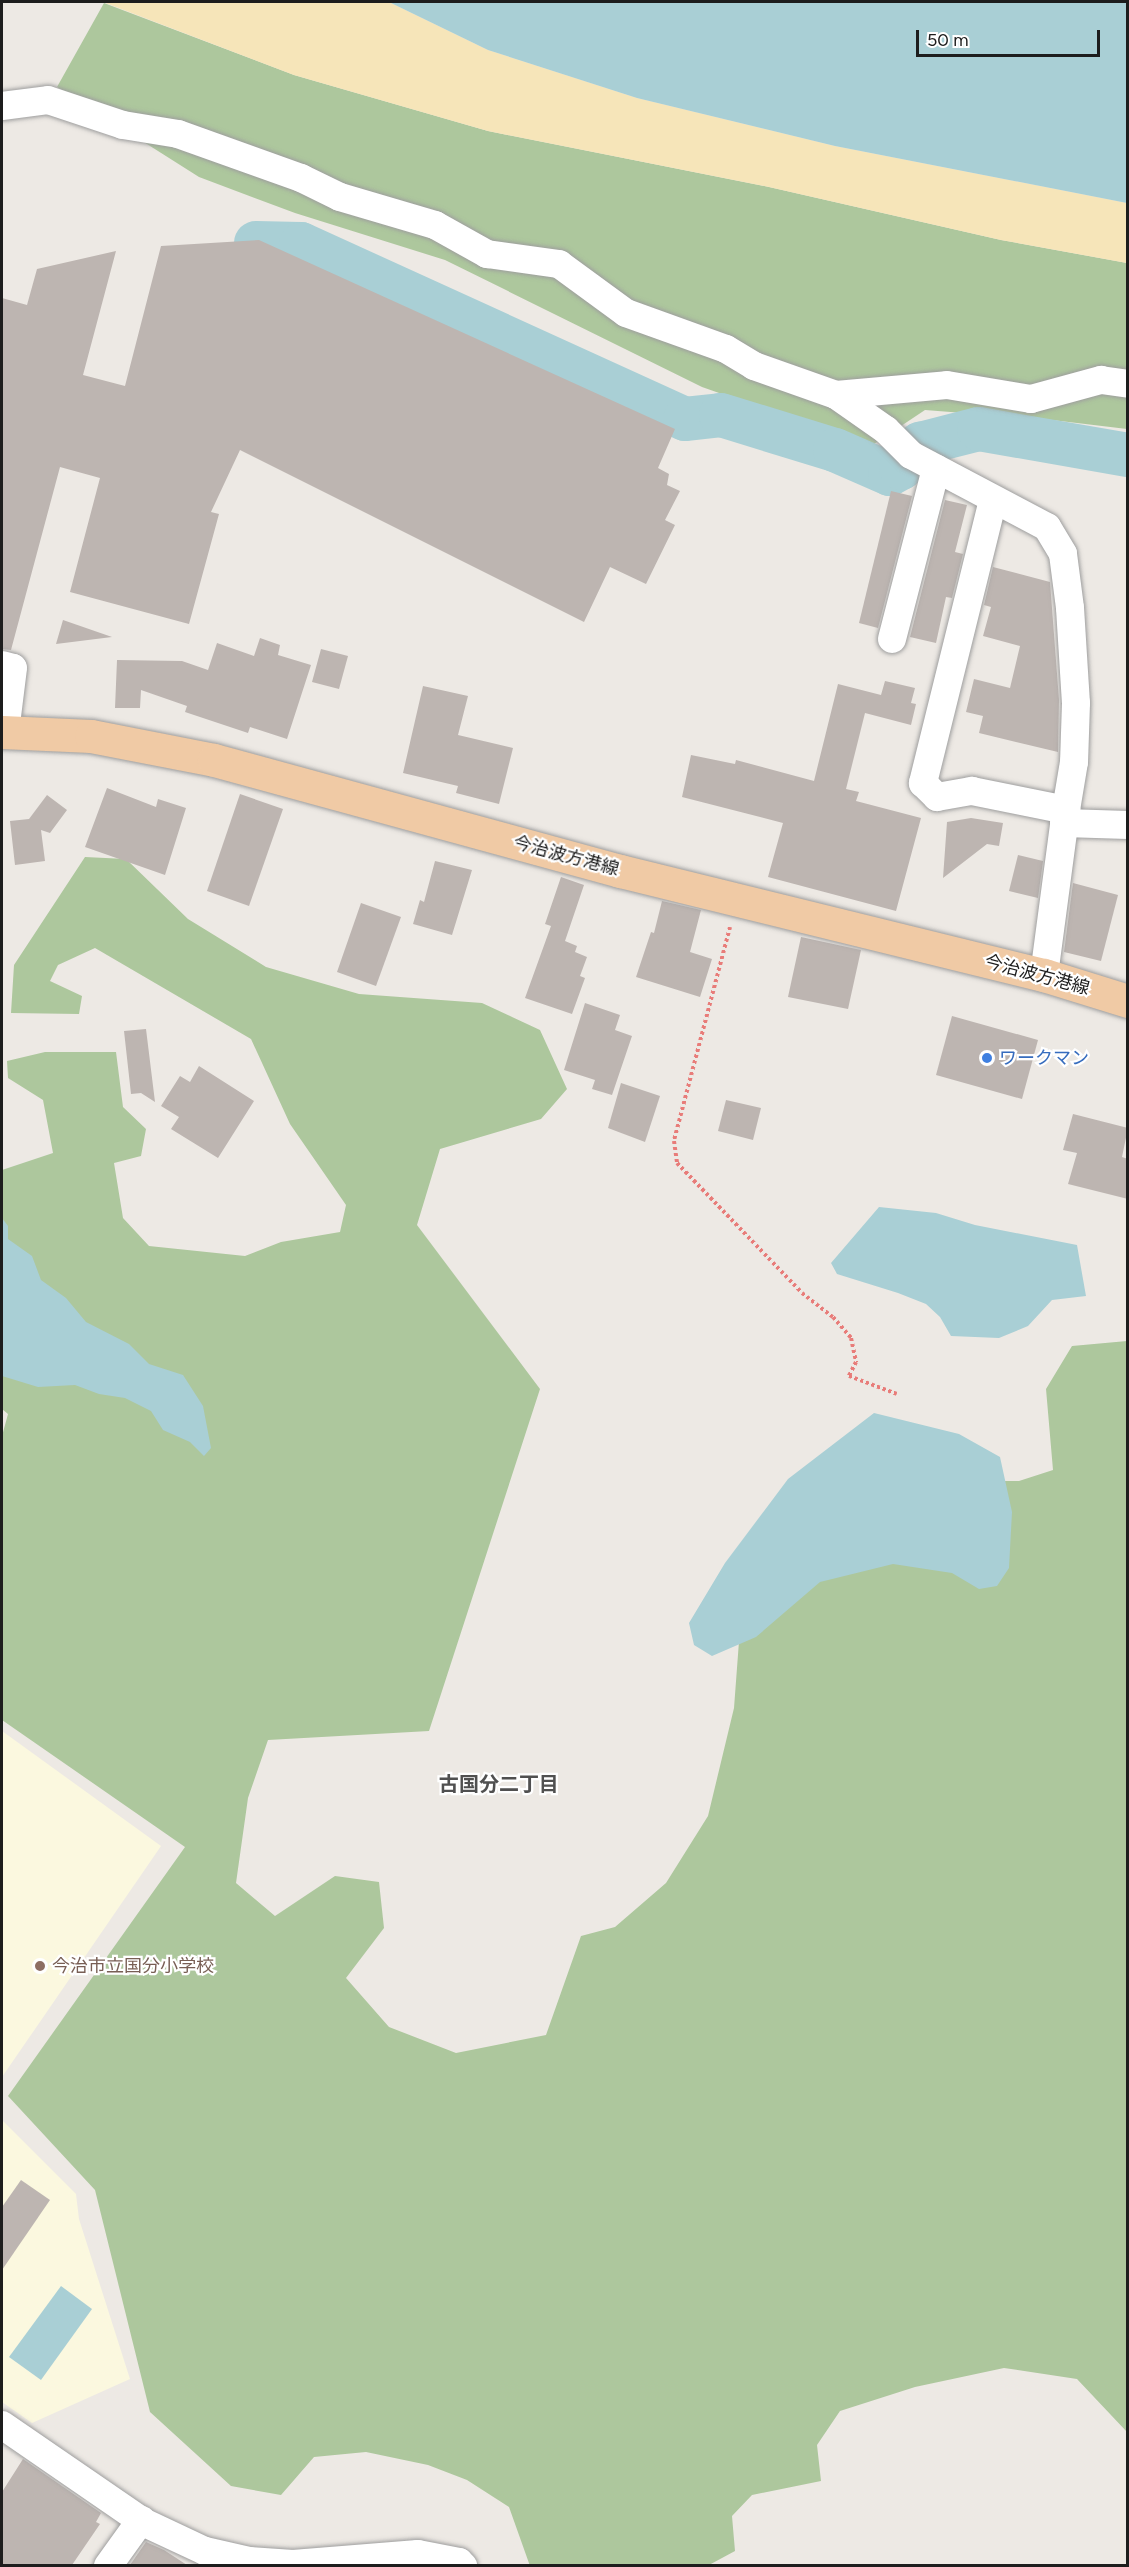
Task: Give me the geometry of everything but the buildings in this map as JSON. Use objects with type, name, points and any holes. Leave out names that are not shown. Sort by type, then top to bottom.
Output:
[{"type":"main road","name":"今治波方港線","points":[[3,732],[91,736],[214,760],[620,871],[1044,975],[1128,1001]]},
{"type":"street","points":[[2,106],[48,100],[123,125],[178,134],[301,178],[340,197],[435,225],[487,254],[559,264],[626,313],[726,349],[754,366],[836,395],[886,430],[911,455],[1047,527],[1063,554],[1076,703],[1074,762],[1044,975]]},
{"type":"street","points":[[836,395],[947,385],[1031,399],[1101,380],[1128,384]]},
{"type":"street","points":[[892,639],[936,469]]},
{"type":"street","points":[[993,500],[923,783],[937,797],[972,792],[1065,817],[1128,825]]},
{"type":"street","points":[[2,665],[13,668],[3,732]]},
{"type":"street","points":[[6,2437],[141,2520],[205,2551],[249,2561],[293,2565],[330,2564],[418,2554],[459,2562],[463,2565]]},
{"type":"street","points":[[108,2565],[141,2520]]},
{"type":"path","points":[[737,900],[674,1141],[677,1163],[794,1285],[833,1317],[851,1338],[856,1362],[849,1376],[897,1394]]},
{"type":"shaded area","name":"今治市立国分小学校","points":[[2,1731],[161,1846],[2,2077]]},
{"type":"shaded area","points":[[2,2120],[76,2194],[79,2219],[130,2379],[32,2423],[2,2402]]},
{"type":"green space","points":[[104,3],[294,75],[488,131],[769,187],[1001,240],[1127,263],[1127,429],[1052,420],[925,410],[871,446],[702,387],[445,260],[295,213],[199,177],[57,87]]},
{"type":"green space","points":[[85,857],[126,859],[188,919],[266,967],[359,994],[482,1003],[540,1030],[567,1089],[541,1119],[440,1149],[417,1225],[540,1389],[429,1731],[268,1740],[248,1798],[236,1883],[275,1916],[335,1876],[379,1882],[384,1928],[346,1978],[389,2027],[456,2053],[546,2035],[581,1936],[615,1927],[666,1883],[708,1816],[734,1708],[742,1601],[899,1481],[1019,1481],[1053,1470],[1046,1389],[1072,1346],[1127,1341],[1127,2432],[1077,2379],[1004,2368],[915,2387],[840,2411],[817,2445],[821,2481],[752,2495],[732,2516],[735,2551],[709,2565],[530,2566],[509,2507],[467,2480],[428,2465],[366,2452],[314,2457],[281,2495],[231,2486],[150,2412],[95,2190],[8,2096],[185,1847],[2,1720],[2,1436],[8,1414],[2,1409],[2,1170],[53,1153],[43,1100],[8,1078],[7,1061],[45,1052],[116,1052],[123,1107],[146,1129],[141,1156],[114,1163],[123,1218],[149,1246],[245,1256],[281,1242],[340,1232],[346,1205],[290,1124],[251,1039],[95,948],[58,965],[50,981],[82,996],[79,1014],[11,1013],[14,965]]},
{"type":"sand","points":[[103,2],[389,2],[488,50],[637,98],[835,146],[1127,203],[1127,263],[1001,240],[769,187],[488,131],[294,75]]},
{"type":"water","points":[[389,2],[1127,2],[1127,203],[835,146],[637,98],[488,50]]},
{"type":"water","points":[[879,1207],[936,1213],[975,1225],[1077,1245],[1086,1296],[1052,1300],[1028,1326],[999,1338],[951,1336],[940,1317],[926,1304],[837,1274],[831,1263]]},
{"type":"water","points":[[2,1218],[8,1226],[8,1239],[32,1256],[41,1280],[66,1298],[86,1322],[129,1344],[149,1364],[183,1375],[203,1406],[211,1448],[204,1456],[190,1442],[163,1430],[151,1411],[125,1398],[99,1394],[75,1385],[38,1387],[2,1376]]},
{"type":"water","points":[[874,1413],[959,1434],[1000,1457],[1012,1512],[1009,1568],[997,1586],[979,1589],[952,1573],[893,1564],[820,1582],[756,1637],[712,1656],[694,1645],[689,1623],[725,1563],[788,1479]]},
{"type":"water","points":[[61,2286],[92,2309],[41,2380],[9,2357]]},
{"type":"waterway","points":[[256,243],[301,244],[685,419],[721,415],[835,450],[890,474],[901,468],[920,444],[979,429],[1128,455]]},
{"type":"place","name":"ワークマン","points":[[987,1058]]},
{"type":"place","name":"今治市立国分小学校","points":[[40,1966]]},
{"type":"district","name":"古国分二丁目","points":[[499,1784]]}]
